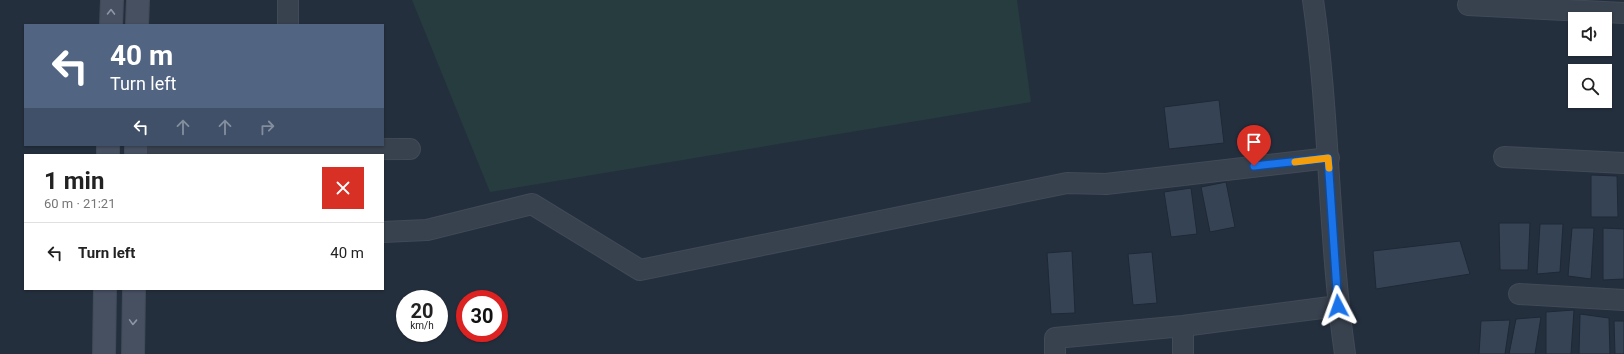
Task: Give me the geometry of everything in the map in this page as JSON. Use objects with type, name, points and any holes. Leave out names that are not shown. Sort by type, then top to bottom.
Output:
[{"type":"street","points":[[111,24],[112,0]]},
{"type":"street","points":[[137,24],[138,0]]},
{"type":"street","points":[[288,0],[288,24]]},
{"type":"street","points":[[1313,0],[1328,158],[1338,306],[1345,354]]},
{"type":"street","points":[[1468,5],[1624,13]]},
{"type":"street","points":[[136,150],[288,147],[410,149]]},
{"type":"street","points":[[1504,157],[1624,163]]},
{"type":"street","points":[[384,232],[427,230],[532,204],[640,270],[1067,183],[1106,184],[1328,158]]},
{"type":"street","points":[[104,354],[105,290]]},
{"type":"street","points":[[132,354],[134,290]]},
{"type":"street","points":[[1519,294],[1624,300]]},
{"type":"street","points":[[1055,354],[1055,338],[1183,326],[1338,306]]},
{"type":"street","points":[[1183,326],[1183,354]]},
{"type":"green space","points":[[412,0],[1017,0],[1031,102],[490,192]]},
{"type":"building","points":[[1219,100],[1224,143],[1169,149],[1164,107]]},
{"type":"building","points":[[1591,175],[1617,176],[1618,217],[1591,217]]},
{"type":"building","points":[[1226,182],[1235,227],[1210,232],[1201,187]]},
{"type":"building","points":[[1191,188],[1197,234],[1171,237],[1164,192]]},
{"type":"building","points":[[1499,223],[1530,223],[1528,270],[1500,270]]},
{"type":"building","points":[[1540,224],[1563,224],[1560,272],[1537,274]]},
{"type":"building","points":[[1572,228],[1594,228],[1591,279],[1568,276]]},
{"type":"building","points":[[1603,228],[1624,229],[1624,279],[1603,280]]},
{"type":"building","points":[[1460,241],[1470,274],[1376,289],[1373,251]]},
{"type":"building","points":[[1072,251],[1075,313],[1051,314],[1047,253]]},
{"type":"building","points":[[1152,252],[1157,303],[1133,305],[1128,254]]},
{"type":"building","points":[[1574,310],[1571,354],[1546,354],[1546,312]]},
{"type":"building","points":[[1580,314],[1609,318],[1610,354],[1579,354]]},
{"type":"building","points":[[1541,317],[1535,354],[1509,354],[1516,319]]},
{"type":"building","points":[[1510,320],[1505,354],[1479,354],[1481,321]]},
{"type":"building","points":[[1614,321],[1624,321],[1624,354],[1615,354]]},
{"type":"slow traffic","points":[[1295,162],[1328,158],[1329,168]]},
{"type":"route","points":[[1254,166],[1328,158],[1338,306]]}]
